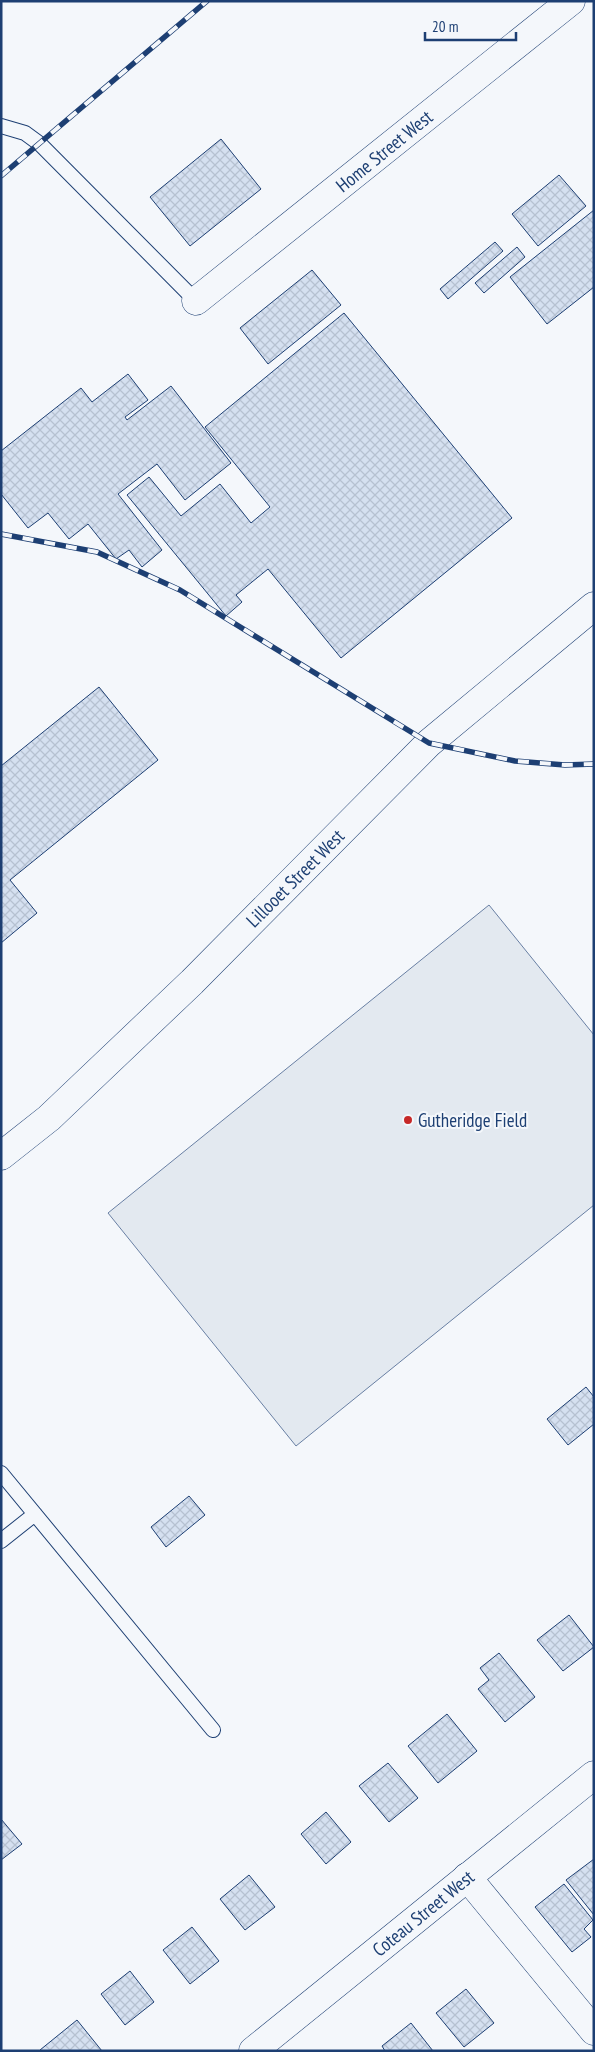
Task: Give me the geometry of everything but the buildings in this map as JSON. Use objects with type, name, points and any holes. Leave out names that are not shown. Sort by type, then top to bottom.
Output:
[{"type":"street","name":"Home Street West","points":[[196,301],[571,1]]},
{"type":"street","name":"Lillooet Street West","points":[[1,1156],[48,1118],[192,982],[429,743],[594,606]]},
{"type":"street","name":"Coteau Street West","points":[[252,2051],[594,1775]]},
{"type":"street","points":[[467,1877],[594,2031]]},
{"type":"lane","points":[[1,126],[25,133],[40,144],[196,301]]},
{"type":"lane","points":[[1,1473],[213,1730]]},
{"type":"lane","points":[[1,1541],[35,1514]]},
{"type":"shaded area","name":"Gutheridge Field","points":[[489,905],[594,1035],[594,1205],[296,1446],[108,1213]]},
{"type":"railway","points":[[1,176],[207,1]]},
{"type":"railway","points":[[1,534],[97,552],[180,590],[429,743],[515,761],[565,765],[594,764]]},
{"type":"place","name":"Gutheridge Field","points":[[408,1120]]}]
